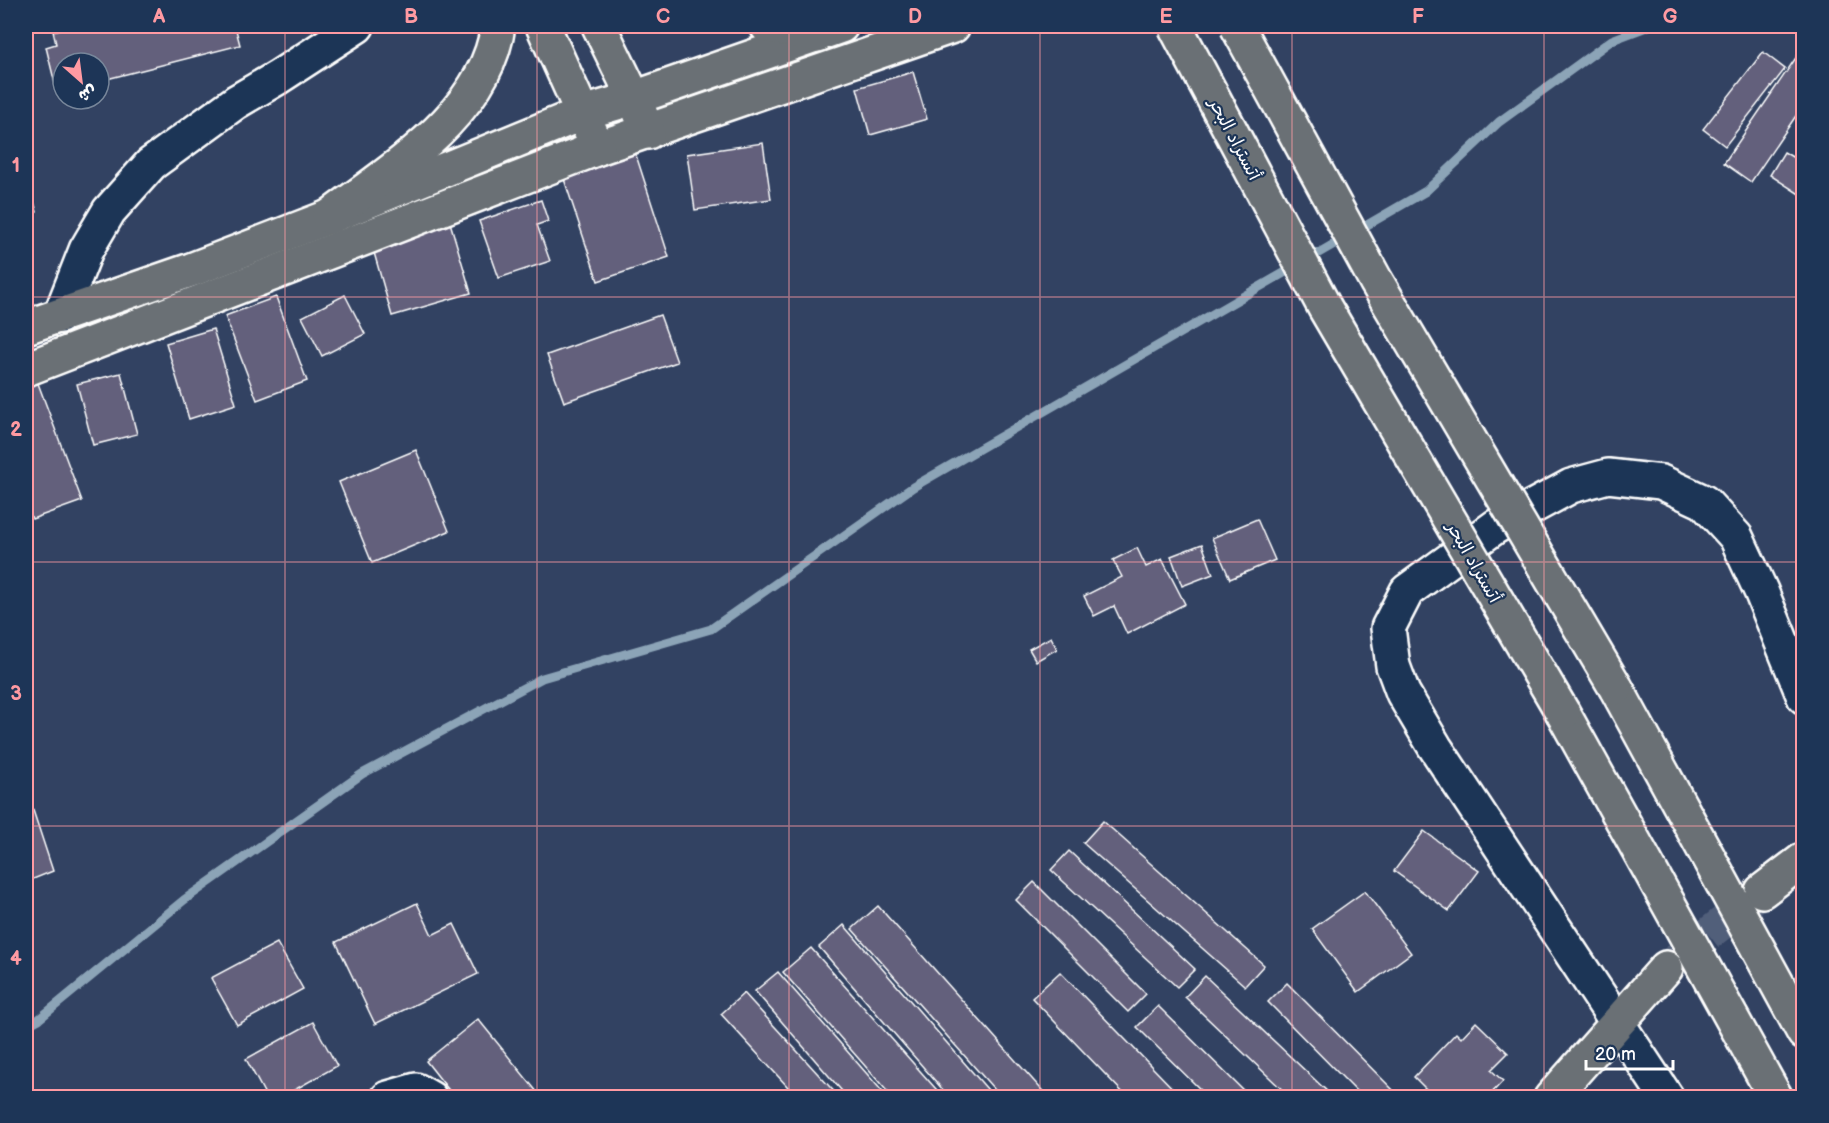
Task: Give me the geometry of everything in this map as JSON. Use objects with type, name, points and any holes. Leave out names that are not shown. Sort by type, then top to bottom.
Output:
[{"type":"main road","points":[[329,217],[421,147],[457,111],[484,73],[498,26]]},
{"type":"main road","points":[[543,26],[598,148]]},
{"type":"main road","points":[[599,26],[648,132]]},
{"type":"main road","points":[[767,26],[829,30]]},
{"type":"main road","points":[[26,369],[598,148],[953,26]]},
{"type":"main road","name":"أتستراد البحر","points":[[1175,26],[1324,308],[1563,713],[1776,1098]]},
{"type":"main road","points":[[1237,26],[1376,281],[1617,688],[1803,1034]]},
{"type":"main road","points":[[26,327],[191,270],[329,217],[583,113],[634,98],[829,30]]},
{"type":"main road","points":[[1762,891],[1803,859]]},
{"type":"main road","points":[[1551,1098],[1666,968]]},
{"type":"street","points":[[60,316],[86,250],[109,211],[151,164],[236,102],[357,26]]},
{"type":"street","points":[[1667,1098],[1435,747],[1403,693],[1393,666],[1388,628],[1407,591],[1495,527],[1571,486],[1608,476],[1661,482],[1704,502],[1736,537],[1761,591],[1803,697]]},
{"type":"street","points":[[388,1098],[416,1090],[430,1098]]},
{"type":"building","points":[[76,26],[235,26],[240,45],[111,78],[111,51],[51,51],[51,67],[46,47],[56,44],[53,31]]},
{"type":"building","points":[[1804,46],[1804,104],[1751,182],[1724,163]]},
{"type":"building","points":[[1763,52],[1785,69],[1725,146],[1703,129]]},
{"type":"building","points":[[913,72],[927,119],[870,135],[857,88]]},
{"type":"building","points":[[763,143],[771,199],[695,210],[687,154]]},
{"type":"building","points":[[635,152],[669,257],[598,281],[563,176]]},
{"type":"building","points":[[1784,152],[1804,164],[1804,197],[1770,175]]},
{"type":"building","points":[[26,174],[37,212],[26,215]]},
{"type":"building","points":[[541,200],[548,221],[537,225],[550,261],[499,278],[479,221]]},
{"type":"building","points":[[449,219],[471,293],[392,316],[371,242]]},
{"type":"building","points":[[345,295],[365,334],[322,356],[302,317]]},
{"type":"building","points":[[276,297],[307,381],[257,400],[225,316]]},
{"type":"building","points":[[660,315],[677,362],[564,402],[547,355]]},
{"type":"building","points":[[213,329],[236,404],[189,419],[166,343]]},
{"type":"building","points":[[121,373],[137,434],[93,445],[77,384]]},
{"type":"building","points":[[36,378],[82,501],[32,519],[26,502],[26,382]]},
{"type":"building","points":[[416,450],[449,531],[372,563],[339,482]]},
{"type":"building","points":[[1257,519],[1275,560],[1230,579],[1212,538]]},
{"type":"building","points":[[1202,544],[1213,574],[1182,586],[1171,556]]},
{"type":"building","points":[[1137,548],[1146,567],[1162,559],[1185,604],[1127,634],[1114,606],[1094,616],[1084,596],[1122,577],[1113,560]]},
{"type":"building","points":[[1051,637],[1057,649],[1036,661],[1029,649]]},
{"type":"building","points":[[26,793],[53,871],[26,882]]},
{"type":"building","points":[[1103,821],[1264,965],[1245,986],[1083,843]]},
{"type":"building","points":[[1424,831],[1479,871],[1449,911],[1394,871]]},
{"type":"building","points":[[1069,851],[1195,969],[1177,987],[1051,870]]},
{"type":"building","points":[[1034,882],[1146,994],[1128,1012],[1016,900]]},
{"type":"building","points":[[1365,891],[1411,953],[1358,992],[1312,929]]},
{"type":"building","points":[[417,903],[432,935],[454,924],[478,974],[375,1024],[336,942]]},
{"type":"building","points":[[878,906],[1049,1098],[1002,1098],[852,929]]},
{"type":"building","points":[[844,925],[995,1098],[950,1098],[819,947]]},
{"type":"building","points":[[277,943],[303,989],[237,1025],[211,978]]},
{"type":"building","points":[[811,948],[944,1098],[893,1098],[783,972]]},
{"type":"building","points":[[778,972],[888,1098],[848,1098],[755,991]]},
{"type":"building","points":[[1060,972],[1182,1098],[1128,1098],[1032,998]]},
{"type":"building","points":[[1205,976],[1332,1096],[1331,1098],[1291,1098],[1185,997]]},
{"type":"building","points":[[1287,983],[1401,1098],[1363,1098],[1268,1002]]},
{"type":"building","points":[[744,993],[840,1098],[798,1098],[721,1014]]},
{"type":"building","points":[[1158,1006],[1251,1098],[1209,1098],[1137,1027]]},
{"type":"building","points":[[478,1019],[542,1098],[455,1098],[426,1061]]},
{"type":"building","points":[[313,1022],[337,1066],[280,1098],[267,1098],[246,1059]]},
{"type":"building","points":[[1476,1022],[1508,1053],[1491,1070],[1503,1081],[1487,1098],[1435,1098],[1414,1077],[1456,1033],[1461,1038]]},
{"type":"waterway","points":[[26,1026],[39,1019],[184,900],[362,774],[542,678],[711,629],[913,487],[1426,191],[1499,122],[1612,40],[1649,26]]},
{"type":"tunnel","points":[[1670,965],[1758,894]]}]
